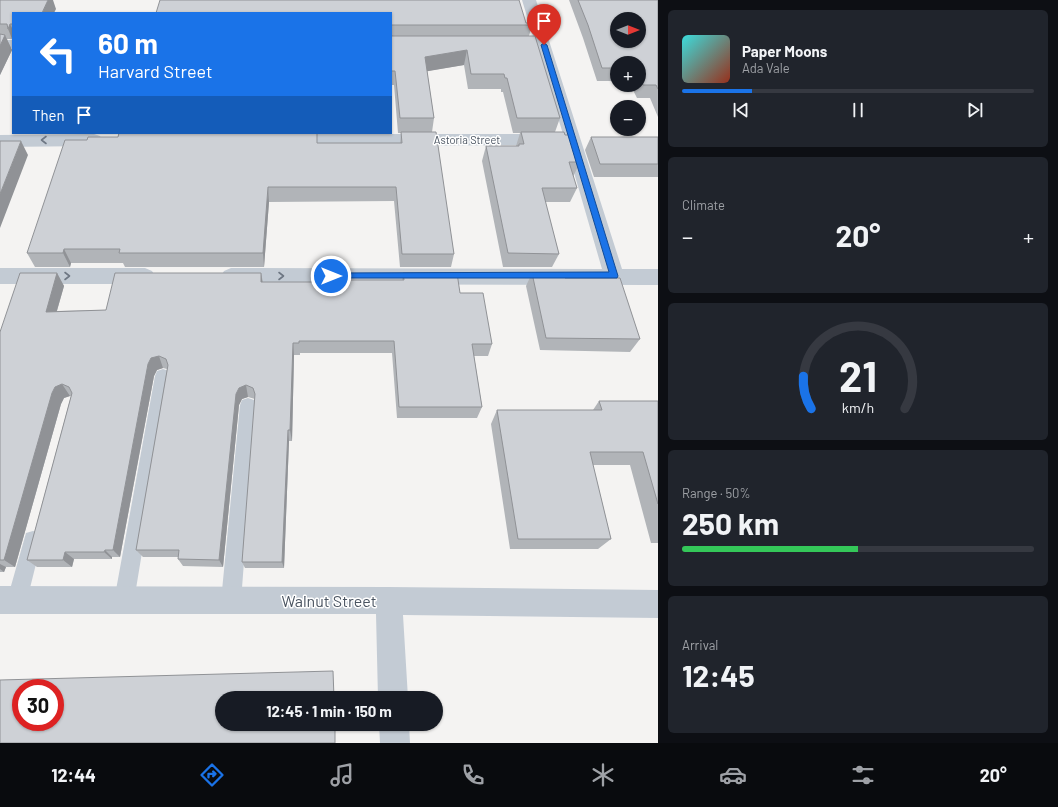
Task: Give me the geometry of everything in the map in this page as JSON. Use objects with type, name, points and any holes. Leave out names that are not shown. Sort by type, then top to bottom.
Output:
[{"type":"street","points":[[529,0],[536,45],[573,139],[614,276]]},
{"type":"street","points":[[0,44],[12,44]]},
{"type":"street","name":"Astoria Street","points":[[268,140],[573,139]]},
{"type":"street","points":[[0,140],[110,140]]},
{"type":"street","points":[[0,276],[160,276]]},
{"type":"street","points":[[215,276],[658,277]]},
{"type":"street","name":"Walnut Street","points":[[9,600],[389,601],[658,604]]},
{"type":"street","points":[[389,601],[393,691]]},
{"type":"street","points":[[394,731],[395,743]]},
{"type":"lane","points":[[124,601],[163,376]]},
{"type":"lane","points":[[231,601],[248,405]]},
{"type":"lane","points":[[9,600],[37,524]]},
{"type":"building","points":[[0,0],[48,0],[42,12],[12,12],[12,24],[10,24],[8,29],[7,24],[0,24]]},
{"type":"building","points":[[160,0],[519,0],[526,23],[531,23],[532,25],[392,25],[392,12],[156,12]]},
{"type":"building","points":[[578,0],[658,0],[658,89],[656,85],[646,85],[646,56],[610,56],[610,68],[602,68]]},
{"type":"building","points":[[0,34],[5,35],[0,46]]},
{"type":"building","points":[[392,36],[535,36],[560,118],[517,118],[507,78],[505,78],[504,74],[471,74],[467,50],[425,57],[434,118],[400,118],[395,71],[392,71]]},
{"type":"building","points":[[401,132],[436,132],[454,254],[402,254],[396,187],[268,187],[263,253],[119,253],[120,249],[64,249],[63,253],[27,253],[65,140],[87,140],[88,137],[118,137],[119,134],[317,134],[317,143],[402,143]]},
{"type":"building","points":[[521,132],[564,132],[565,135],[571,135],[580,162],[569,162],[577,188],[542,188],[559,254],[508,253],[486,146],[519,146],[519,144],[524,144]]},
{"type":"building","points":[[591,137],[658,137],[658,164],[600,164]]},
{"type":"building","points":[[0,141],[21,141],[0,194]]},
{"type":"building","points":[[20,273],[57,273],[46,312],[106,310],[115,273],[261,273],[261,282],[340,282],[340,280],[404,280],[403,273],[457,273],[460,293],[483,293],[492,344],[472,344],[482,407],[399,407],[394,341],[299,341],[299,343],[293,343],[290,430],[288,430],[282,562],[242,562],[255,394],[253,388],[246,385],[239,388],[236,394],[219,560],[178,559],[179,550],[136,550],[168,365],[166,359],[159,356],[151,358],[148,364],[113,550],[105,550],[104,552],[65,552],[63,560],[27,560],[72,393],[69,387],[62,384],[55,387],[52,393],[4,560],[0,560],[0,332]]},
{"type":"building","points":[[532,273],[564,273],[565,278],[620,278],[640,339],[546,338]]},
{"type":"building","points":[[599,401],[658,401],[658,504],[643,452],[590,452],[611,539],[518,539],[497,410],[602,410]]},
{"type":"building","points":[[333,671],[334,691],[215,691],[215,731],[335,731],[335,743],[0,743],[0,680],[12,680],[12,731],[64,731],[64,679],[37,679]]},
{"type":"route","points":[[331,276],[614,276],[544,45]]}]
